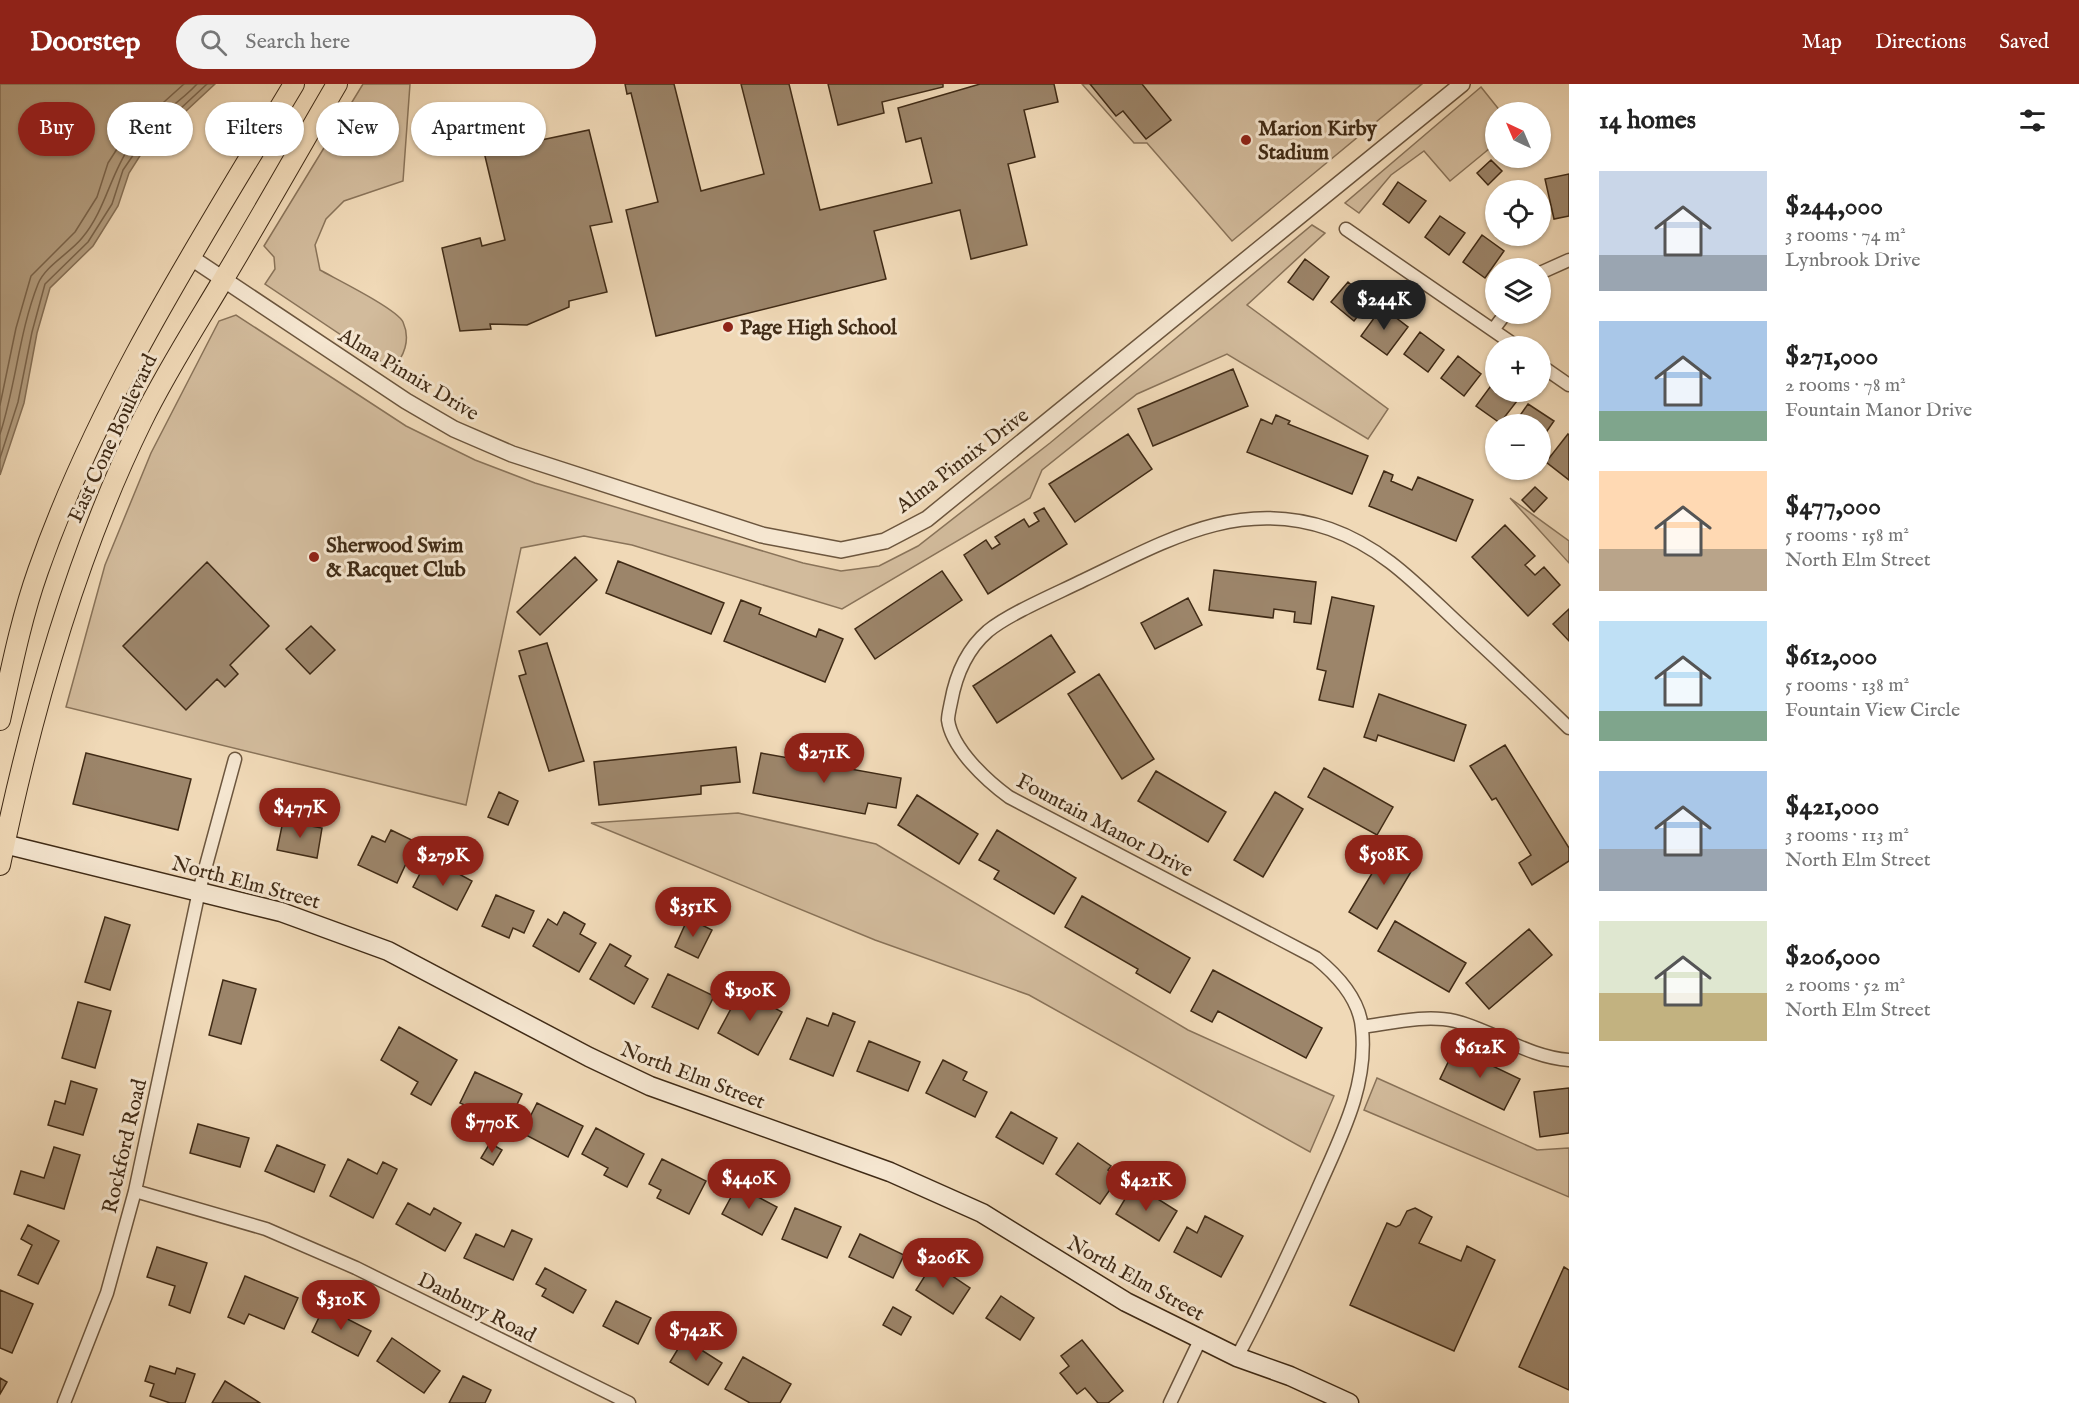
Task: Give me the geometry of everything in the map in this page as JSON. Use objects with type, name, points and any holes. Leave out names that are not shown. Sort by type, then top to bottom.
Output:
[{"type":"main road","name":"East Cone Boulevard","points":[[0,720],[38,572],[68,495],[132,358],[294,84]]},
{"type":"main road","name":"East Cone Boulevard","points":[[0,865],[2,843],[55,648],[81,565],[142,421],[186,340],[337,84]]},
{"type":"main road","name":"North Elm Street","points":[[2,843],[281,912],[388,951],[579,1052],[650,1086],[890,1172],[972,1208],[1126,1302],[1200,1340],[1290,1376],[1349,1403]]},
{"type":"street","name":"Alma Pinnix Drive","points":[[190,257],[406,401],[454,429],[512,454],[762,535],[841,550],[885,541],[927,519],[1462,84]]},
{"type":"street","points":[[1346,229],[1502,336]]},
{"type":"street","points":[[1551,268],[1569,260]]},
{"type":"street","points":[[1493,330],[1498,324]]},
{"type":"street","points":[[1551,372],[1569,386]]},
{"type":"street","name":"Fountain Manor Drive","points":[[1238,1357],[1274,1289],[1352,1110],[1362,1072],[1362,1027],[1345,986],[1316,958],[1009,797],[994,786],[962,751],[948,719],[954,683],[966,654],[989,631],[1046,599],[1181,534],[1224,522],[1269,519],[1298,521],[1352,537],[1394,562],[1569,728]]},
{"type":"street","name":"Rockford Road","points":[[64,1403],[107,1293],[135,1191],[199,891],[235,759]]},
{"type":"street","points":[[1362,1027],[1430,1019],[1452,1020],[1525,1049],[1569,1060]]},
{"type":"street","name":"Danbury Road","points":[[135,1191],[266,1229],[346,1263],[629,1403]]},
{"type":"street","points":[[1170,1403],[1200,1340]]},
{"type":"shaded area","points":[[363,84],[410,84],[403,181],[344,201],[326,219],[315,245],[320,270],[378,302],[403,322],[406,335],[405,348],[392,369],[265,284],[275,269],[274,257],[264,246],[319,156],[399,156],[399,102],[352,102]]},
{"type":"shaded area","name":"Marion Kirby Stadium","points":[[1082,84],[1422,84],[1232,241],[1147,143],[1134,143]]},
{"type":"shaded area","points":[[1481,87],[1493,102],[1485,102],[1485,152],[1450,181],[1424,151],[1391,175],[1359,213],[1345,203]]},
{"type":"shaded area","name":"Sherwood Swim & Racquet Club","points":[[1312,225],[1325,233],[1247,305],[1388,409],[1368,439],[1227,354],[1137,394],[1042,470],[1030,498],[842,609],[632,545],[584,536],[521,548],[466,805],[66,707],[105,565],[151,453],[219,321],[236,315],[406,426],[475,460],[535,483],[803,563],[841,571],[879,566],[918,546],[1050,443]]},
{"type":"shaded area","points":[[1510,498],[1569,541],[1569,563]]},
{"type":"shaded area","points":[[738,813],[876,844],[1188,1030],[1334,1096],[1310,1152],[1029,995],[875,940],[591,823]]},
{"type":"shaded area","points":[[1377,1078],[1537,1150],[1569,1148],[1569,1197],[1364,1110]]},
{"type":"water","points":[[0,84],[215,84],[193,104],[193,102],[107,102],[107,156],[140,156],[129,173],[118,206],[93,246],[50,288],[37,333],[24,403],[0,475]]},
{"type":"building","points":[[625,84],[674,84],[701,191],[764,174],[741,84],[789,84],[820,210],[932,183],[921,138],[906,142],[898,108],[980,84],[1054,84],[1058,102],[1024,110],[1035,157],[1008,164],[1027,245],[971,259],[960,210],[874,231],[886,279],[656,336],[626,210],[658,202],[631,93],[627,94]]},
{"type":"building","points":[[828,84],[943,84],[943,87],[882,102],[884,113],[838,125]]},
{"type":"building","points":[[1090,84],[1142,84],[1171,120],[1146,139],[1123,111],[1116,116]]},
{"type":"building","points":[[589,130],[612,222],[590,226],[607,292],[569,301],[569,307],[527,325],[490,324],[491,329],[460,331],[442,248],[480,238],[482,246],[505,240],[485,156],[546,156],[546,139]]},
{"type":"building","points":[[1485,166],[1485,168],[1499,168],[1502,171],[1493,180],[1485,182],[1477,173]]},
{"type":"building","points":[[1569,174],[1569,216],[1554,219],[1551,206],[1551,180],[1545,179]]},
{"type":"building","points":[[1398,182],[1426,201],[1409,223],[1383,204]]},
{"type":"building","points":[[1440,216],[1465,233],[1449,255],[1425,237]]},
{"type":"building","points":[[1482,235],[1485,237],[1485,246],[1497,246],[1504,251],[1499,258],[1485,258],[1485,278],[1463,262]]},
{"type":"building","points":[[1305,259],[1329,277],[1313,300],[1288,282]]},
{"type":"building","points":[[1348,282],[1370,301],[1354,321],[1331,302]]},
{"type":"building","points":[[1382,307],[1408,327],[1387,355],[1361,336]]},
{"type":"building","points":[[1420,332],[1444,350],[1428,372],[1404,354]]},
{"type":"building","points":[[1458,356],[1481,374],[1464,396],[1441,378]]},
{"type":"building","points":[[1233,369],[1248,406],[1153,446],[1138,409]]},
{"type":"building","points":[[1485,394],[1485,402],[1516,402],[1507,414],[1487,414],[1476,406]]},
{"type":"building","points":[[1528,404],[1543,414],[1521,414]]},
{"type":"building","points":[[1276,415],[1290,421],[1288,424],[1368,456],[1352,494],[1247,452],[1261,419],[1272,424]]},
{"type":"building","points":[[1128,434],[1152,469],[1075,522],[1049,484]]},
{"type":"building","points":[[1568,434],[1569,480],[1551,466],[1551,456]]},
{"type":"building","points":[[1384,471],[1393,475],[1391,481],[1412,490],[1418,477],[1473,500],[1456,541],[1369,506]]},
{"type":"building","points":[[1535,487],[1547,498],[1534,512],[1522,500]]},
{"type":"building","points":[[1044,508],[1067,544],[988,594],[964,555],[986,540],[992,549],[1000,544],[995,537],[1024,519],[1029,527],[1039,521],[1034,513]]},
{"type":"building","points":[[1505,525],[1535,556],[1525,565],[1535,575],[1544,567],[1560,585],[1528,616],[1472,557]]},
{"type":"building","points":[[575,557],[597,580],[540,635],[517,612]]},
{"type":"building","points":[[618,561],[724,603],[711,634],[606,593]]},
{"type":"building","points":[[207,562],[269,626],[230,665],[238,674],[225,687],[217,679],[186,710],[123,646]]},
{"type":"building","points":[[1214,570],[1316,582],[1311,624],[1294,622],[1295,612],[1274,609],[1273,618],[1209,610]]},
{"type":"building","points":[[942,571],[962,600],[875,659],[855,629]]},
{"type":"building","points":[[1332,597],[1374,606],[1353,707],[1319,700],[1326,671],[1317,669]]},
{"type":"building","points":[[1188,598],[1202,625],[1155,649],[1141,623]]},
{"type":"building","points":[[741,600],[761,608],[759,614],[816,637],[819,629],[843,639],[825,682],[724,641]]},
{"type":"building","points":[[1569,609],[1569,641],[1553,624]]},
{"type":"building","points":[[311,626],[335,650],[310,674],[286,649]]},
{"type":"building","points":[[1051,635],[1075,672],[997,723],[973,686]]},
{"type":"building","points":[[547,643],[584,761],[549,771],[519,676],[526,674],[519,651]]},
{"type":"building","points":[[1099,674],[1154,759],[1122,779],[1068,694]]},
{"type":"building","points":[[1379,694],[1466,725],[1454,761],[1378,735],[1376,741],[1364,737]]},
{"type":"building","points":[[1505,745],[1569,848],[1569,861],[1532,885],[1519,863],[1531,855],[1496,798],[1492,800],[1470,766]]},
{"type":"building","points":[[736,747],[740,782],[701,786],[701,794],[599,805],[594,762]]},
{"type":"building","points":[[86,753],[191,779],[178,830],[73,804]]},
{"type":"building","points":[[761,753],[901,778],[896,808],[868,803],[865,814],[753,793]]},
{"type":"building","points":[[1324,768],[1393,807],[1377,835],[1308,797]]},
{"type":"building","points":[[1156,771],[1226,812],[1208,842],[1138,801]]},
{"type":"building","points":[[499,792],[518,801],[508,825],[488,817]]},
{"type":"building","points":[[1275,792],[1303,809],[1263,877],[1234,860]]},
{"type":"building","points":[[917,795],[978,834],[959,864],[898,825]]},
{"type":"building","points":[[283,821],[322,828],[317,858],[277,850]]},
{"type":"building","points":[[391,830],[416,842],[397,883],[358,865],[372,836],[385,842]]},
{"type":"building","points":[[997,830],[1076,878],[1054,914],[994,879],[999,871],[979,860]]},
{"type":"building","points":[[1390,843],[1418,860],[1377,929],[1349,912]]},
{"type":"building","points":[[424,866],[446,878],[450,869],[472,881],[457,910],[413,887]]},
{"type":"building","points":[[496,895],[534,911],[524,933],[513,928],[509,938],[482,926]]},
{"type":"building","points":[[1082,896],[1190,958],[1170,993],[1136,973],[1138,969],[1065,927]]},
{"type":"building","points":[[564,912],[585,924],[580,934],[596,943],[579,972],[533,946],[548,919],[557,925]]},
{"type":"building","points":[[105,917],[130,925],[110,990],[85,982]]},
{"type":"building","points":[[688,918],[712,930],[698,958],[675,947]]},
{"type":"building","points":[[1395,921],[1466,963],[1449,992],[1378,951]]},
{"type":"building","points":[[1529,929],[1552,955],[1489,1009],[1466,983]]},
{"type":"building","points":[[610,944],[631,956],[625,966],[648,979],[634,1004],[590,979]]},
{"type":"building","points":[[1213,970],[1322,1028],[1306,1058],[1218,1011],[1212,1022],[1191,1011]]},
{"type":"building","points":[[668,974],[714,996],[698,1029],[652,1007]]},
{"type":"building","points":[[223,980],[256,989],[241,1044],[209,1035]]},
{"type":"building","points":[[741,990],[782,1012],[758,1055],[718,1033]]},
{"type":"building","points":[[78,1002],[111,1011],[95,1068],[62,1058]]},
{"type":"building","points":[[833,1013],[855,1022],[833,1076],[790,1059],[807,1018],[828,1026]]},
{"type":"building","points":[[399,1027],[457,1060],[431,1105],[411,1094],[418,1082],[381,1060]]},
{"type":"building","points":[[869,1041],[920,1062],[908,1091],[857,1071]]},
{"type":"building","points":[[1455,1048],[1520,1079],[1504,1110],[1440,1079]]},
{"type":"building","points":[[943,1060],[967,1072],[963,1080],[987,1092],[975,1117],[926,1093]]},
{"type":"building","points":[[475,1072],[522,1094],[507,1125],[460,1103]]},
{"type":"building","points":[[71,1081],[97,1089],[83,1135],[48,1125],[55,1101],[65,1104]]},
{"type":"building","points":[[1569,1088],[1569,1133],[1540,1137],[1534,1092]]},
{"type":"building","points":[[537,1103],[583,1126],[568,1157],[522,1133]]},
{"type":"building","points":[[1011,1112],[1057,1138],[1043,1164],[996,1137]]},
{"type":"building","points":[[198,1124],[249,1138],[240,1167],[190,1153]]},
{"type":"building","points":[[596,1128],[644,1154],[627,1187],[604,1175],[608,1168],[582,1154]]},
{"type":"building","points":[[490,1143],[502,1150],[493,1165],[481,1158]]},
{"type":"building","points":[[1078,1143],[1111,1166],[1108,1170],[1118,1178],[1100,1204],[1056,1174]]},
{"type":"building","points":[[277,1145],[325,1165],[314,1192],[265,1171]]},
{"type":"building","points":[[54,1147],[80,1155],[64,1209],[14,1194],[21,1171],[44,1178]]},
{"type":"building","points":[[348,1159],[377,1174],[383,1162],[397,1169],[373,1218],[330,1196]]},
{"type":"building","points":[[662,1159],[706,1181],[689,1214],[657,1198],[661,1190],[649,1184]]},
{"type":"building","points":[[1134,1184],[1177,1211],[1159,1241],[1116,1214]]},
{"type":"building","points":[[737,1186],[777,1207],[762,1235],[722,1214]]},
{"type":"building","points":[[408,1203],[430,1215],[434,1208],[461,1223],[445,1251],[396,1224]]},
{"type":"building","points":[[795,1208],[841,1227],[827,1258],[782,1239]]},
{"type":"building","points":[[1415,1208],[1432,1217],[1419,1243],[1461,1261],[1467,1246],[1495,1260],[1454,1351],[1350,1305],[1387,1223],[1396,1227],[1400,1225],[1407,1211]]},
{"type":"building","points":[[1205,1216],[1243,1236],[1221,1277],[1174,1252],[1187,1227],[1197,1233]]},
{"type":"building","points":[[28,1225],[59,1241],[38,1284],[18,1275],[32,1245],[21,1239]]},
{"type":"building","points":[[512,1230],[532,1239],[513,1280],[464,1258],[476,1234],[504,1247]]},
{"type":"building","points":[[860,1234],[904,1255],[893,1278],[849,1257]]},
{"type":"building","points":[[157,1247],[207,1263],[190,1313],[169,1305],[175,1286],[147,1277]]},
{"type":"building","points":[[933,1263],[970,1288],[953,1314],[916,1290]]},
{"type":"building","points":[[1564,1267],[1569,1270],[1569,1390],[1519,1367]]},
{"type":"building","points":[[545,1268],[586,1290],[573,1313],[542,1296],[546,1289],[536,1284]]},
{"type":"building","points":[[245,1276],[298,1298],[284,1329],[249,1314],[244,1324],[228,1317]]},
{"type":"building","points":[[0,1290],[33,1304],[12,1353],[0,1348]]},
{"type":"building","points":[[1001,1296],[1034,1318],[1020,1340],[986,1318]]},
{"type":"building","points":[[616,1301],[651,1318],[638,1344],[603,1326]]},
{"type":"building","points":[[324,1307],[371,1331],[358,1356],[312,1332]]},
{"type":"building","points":[[893,1307],[911,1317],[901,1335],[883,1325]]},
{"type":"building","points":[[392,1338],[440,1371],[424,1393],[377,1361]]},
{"type":"building","points":[[684,1339],[722,1363],[708,1385],[670,1362]]},
{"type":"building","points":[[1082,1340],[1123,1391],[1108,1403],[1098,1403],[1085,1388],[1077,1394],[1060,1373],[1069,1366],[1061,1356]]},
{"type":"building","points":[[743,1357],[791,1384],[780,1403],[750,1403],[725,1389]]},
{"type":"building","points":[[150,1366],[175,1374],[177,1368],[195,1374],[185,1403],[170,1403],[150,1396],[154,1384],[145,1381]]},
{"type":"building","points":[[463,1376],[491,1390],[485,1403],[449,1403]]},
{"type":"building","points":[[0,1378],[7,1382],[0,1394]]},
{"type":"building","points":[[225,1381],[260,1403],[212,1403]]},
{"type":"place","name":"Marion Kirby Stadium","points":[[1246,140]]},
{"type":"place","name":"Page High School","points":[[728,327]]},
{"type":"place","name":"Sherwood Swim & Racquet Club","points":[[314,557]]}]
